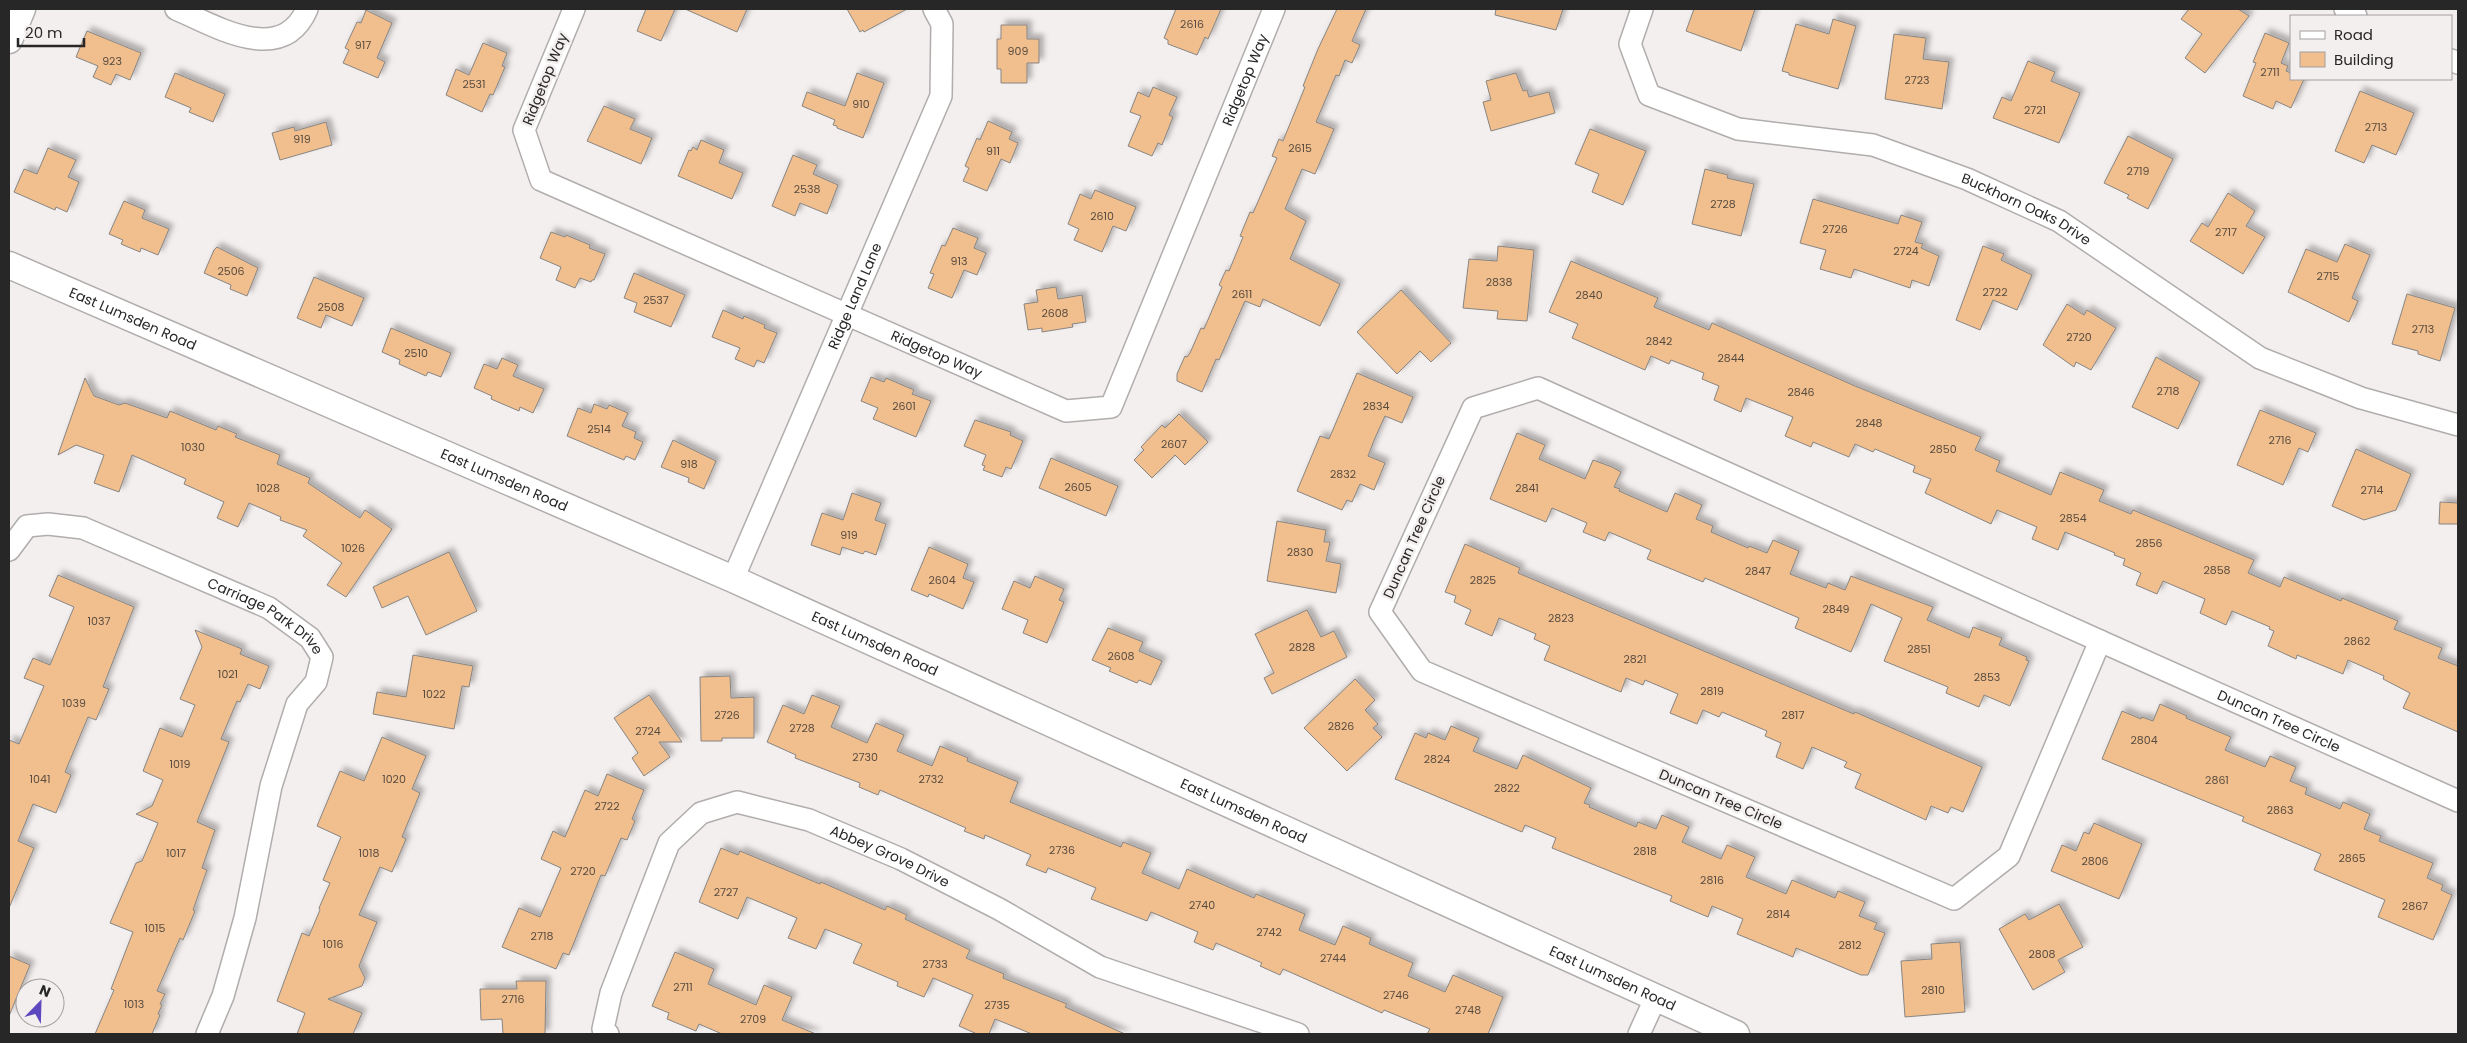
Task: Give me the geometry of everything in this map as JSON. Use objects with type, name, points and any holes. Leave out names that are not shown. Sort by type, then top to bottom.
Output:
[{"type":"street","points":[[9,40],[22,9]]},
{"type":"street","points":[[176,9],[237,36],[258,39],[269,39],[287,33],[301,20],[307,9]]},
{"type":"street","name":"Ridgetop Way","points":[[574,9],[524,130],[541,180],[1066,411],[1111,407],[1274,9]]},
{"type":"street","name":"Ridge Land Lane","points":[[733,579],[941,96],[942,24],[934,9]]},
{"type":"street","name":"Buckhorn Oaks Drive","points":[[1642,9],[1630,44],[1650,95],[1738,130],[1873,145],[1967,179],[2059,221],[2260,358],[2361,398],[2458,425]]},
{"type":"street","name":"East Lumsden Road","points":[[9,265],[733,579],[1655,999],[1736,1034]]},
{"type":"street","name":"Duncan Tree Circle","points":[[2100,641],[2009,856],[1954,899],[1422,671],[1380,612],[1473,408],[1538,388],[2458,801]]},
{"type":"street","name":"Carriage Park Drive","points":[[9,550],[27,526],[48,524],[83,528],[269,608],[310,638],[322,658],[316,682],[297,704],[274,777],[245,918],[223,996],[207,1034]]},
{"type":"street","name":"Abbey Grove Drive","points":[[608,1034],[604,1029],[611,993],[669,843],[701,813],[737,802],[809,820],[902,859],[999,909],[1100,966],[1298,1034]]},
{"type":"street","points":[[1639,1034],[1655,999]]},
{"type":"building","points":[[646,9],[675,9],[661,41],[637,31]]},
{"type":"building","points":[[685,9],[747,9],[737,32]]},
{"type":"building","points":[[847,9],[907,9],[864,32],[863,30],[860,32]]},
{"type":"building","points":[[1176,9],[1221,9],[1208,39],[1205,37],[1197,55],[1168,44],[1168,40],[1164,38]]},
{"type":"building","points":[[1337,9],[1366,9],[1352,41],[1360,45],[1352,63],[1345,60],[1339,76],[1336,75],[1316,122],[1334,129],[1315,174],[1302,169],[1285,209],[1306,221],[1290,259],[1340,284],[1320,326],[1263,299],[1260,307],[1245,301],[1219,360],[1216,359],[1202,392],[1177,381],[1177,374],[1185,356],[1187,357],[1190,353],[1201,328],[1204,329],[1222,287],[1219,285],[1226,270],[1229,271],[1243,237],[1240,236],[1250,212],[1253,213],[1277,158],[1272,156],[1279,139],[1283,141],[1318,49]]},
{"type":"building","points":[[1496,9],[1563,9],[1556,30],[1495,15]]},
{"type":"building","points":[[1694,9],[1755,9],[1741,51],[1686,31]]},
{"type":"building","points":[[2189,9],[2238,9],[2249,16],[2205,73],[2185,58],[2202,34],[2181,19]]},
{"type":"building","points":[[366,10],[392,23],[377,58],[385,62],[378,78],[343,63],[349,50],[345,48],[357,22],[361,23]]},
{"type":"building","points":[[1833,19],[1856,26],[1838,89],[1789,75],[1789,73],[1782,71],[1796,24],[1829,34]]},
{"type":"building","points":[[1001,25],[1027,25],[1027,39],[1039,39],[1039,63],[1027,63],[1027,83],[1001,83],[1001,69],[997,69],[997,39],[1001,39]]},
{"type":"building","points":[[87,31],[141,53],[130,80],[116,74],[111,85],[93,77],[98,66],[76,57]]},
{"type":"building","points":[[2265,33],[2289,43],[2281,63],[2288,66],[2286,71],[2290,73],[2290,80],[2304,80],[2291,108],[2276,101],[2273,109],[2243,96],[2256,63],[2253,62]]},
{"type":"building","points":[[1894,34],[1926,38],[1923,59],[1949,62],[1942,109],[1885,99]]},
{"type":"building","points":[[483,43],[507,53],[502,66],[505,67],[493,95],[490,94],[482,112],[446,95],[456,69],[469,75]]},
{"type":"building","points":[[2028,61],[2055,72],[2051,81],[2080,93],[2059,143],[1993,118],[2002,97],[2011,101]]},
{"type":"building","points":[[175,73],[225,94],[213,122],[189,112],[191,108],[165,97]]},
{"type":"building","points":[[857,73],[884,83],[863,138],[837,128],[837,126],[833,125],[835,120],[802,106],[807,92],[845,106]]},
{"type":"building","points":[[1516,73],[1523,91],[1527,90],[1529,97],[1549,92],[1555,113],[1491,131],[1483,102],[1491,100],[1486,81]]},
{"type":"building","points":[[1153,87],[1177,97],[1169,115],[1173,117],[1162,145],[1158,143],[1152,156],[1128,146],[1141,116],[1130,112],[1138,92],[1149,97]]},
{"type":"building","points":[[2360,91],[2414,113],[2396,155],[2372,145],[2364,163],[2335,151]]},
{"type":"building","points":[[604,106],[635,119],[630,129],[652,138],[641,164],[587,141]]},
{"type":"building","points":[[988,121],[1012,132],[1009,139],[1018,143],[1010,163],[1001,159],[987,191],[963,181],[969,168],[965,166],[977,138],[980,140]]},
{"type":"building","points":[[326,122],[332,145],[280,160],[272,133],[294,127],[295,131]]},
{"type":"building","points":[[1590,129],[1646,151],[1623,205],[1592,192],[1599,174],[1575,164]]},
{"type":"building","points":[[2128,136],[2173,159],[2148,209],[2127,198],[2129,195],[2104,183]]},
{"type":"building","points":[[701,140],[724,150],[719,163],[743,173],[732,199],[678,176],[689,150],[691,151],[693,147],[697,150]]},
{"type":"building","points":[[48,148],[76,160],[68,177],[79,182],[67,212],[56,207],[55,210],[14,192],[24,169],[37,174]]},
{"type":"building","points":[[793,155],[817,165],[813,174],[838,185],[827,214],[800,203],[795,216],[772,206]]},
{"type":"building","points":[[1705,169],[1728,175],[1727,178],[1754,184],[1741,236],[1692,224]]},
{"type":"building","points":[[1095,190],[1136,207],[1126,231],[1113,226],[1102,252],[1074,240],[1079,229],[1068,224],[1080,194],[1091,199]]},
{"type":"building","points":[[2228,193],[2255,211],[2246,226],[2265,237],[2243,274],[2190,241],[2202,223],[2208,227]]},
{"type":"building","points":[[1813,199],[1898,224],[1901,215],[1922,222],[1915,242],[1923,244],[1921,248],[1939,256],[1929,286],[1912,280],[1910,288],[1854,269],[1851,278],[1820,269],[1826,250],[1800,243]]},
{"type":"building","points":[[124,201],[145,210],[142,218],[169,229],[158,255],[141,248],[140,252],[121,244],[123,240],[109,234]]},
{"type":"building","points":[[953,228],[978,238],[974,248],[986,253],[977,275],[964,270],[952,298],[928,288],[934,274],[930,273],[942,245],[945,246]]},
{"type":"building","points":[[551,232],[565,237],[566,235],[590,245],[589,248],[605,254],[594,280],[591,282],[580,278],[575,288],[556,280],[561,267],[540,258]]},
{"type":"building","points":[[2345,244],[2370,255],[2352,298],[2358,301],[2349,322],[2288,292],[2306,249],[2337,262]]},
{"type":"building","points":[[1498,246],[1534,250],[1527,321],[1497,319],[1498,311],[1463,308],[1469,259],[1497,261]]},
{"type":"building","points":[[1983,246],[2004,254],[2001,260],[2032,275],[2017,310],[1993,300],[1980,330],[1956,320]]},
{"type":"building","points":[[217,247],[258,268],[247,296],[230,289],[231,285],[204,273]]},
{"type":"building","points":[[1571,261],[1658,298],[1654,307],[1709,330],[1712,323],[1855,386],[1981,437],[1975,450],[2000,461],[1996,471],[2051,495],[2060,472],[2104,490],[2099,501],[2131,514],[2133,510],[2254,560],[2248,573],[2280,587],[2284,577],[2341,601],[2342,598],[2398,621],[2394,629],[2442,648],[2438,658],[2458,666],[2458,732],[2403,708],[2410,693],[2383,679],[2384,676],[2348,660],[2343,674],[2297,655],[2296,659],[2268,646],[2274,631],[2269,629],[2270,627],[2232,611],[2226,625],[2200,613],[2205,599],[2163,581],[2157,594],[2136,585],[2141,573],[2123,565],[2125,559],[2114,555],[2115,553],[2065,532],[2058,550],[2032,539],[2037,527],[1997,510],[1991,524],[1925,493],[1931,479],[1913,472],[1915,466],[1875,449],[1873,452],[1855,444],[1849,457],[1813,442],[1811,447],[1785,436],[1793,417],[1746,398],[1741,412],[1714,400],[1719,386],[1702,379],[1704,373],[1671,360],[1669,364],[1651,356],[1645,370],[1572,338],[1578,324],[1549,312]]},
{"type":"building","points":[[634,273],[685,295],[671,327],[634,312],[637,303],[624,298]]},
{"type":"building","points":[[314,277],[364,298],[352,326],[326,315],[321,328],[297,318]]},
{"type":"building","points":[[1056,287],[1058,299],[1082,295],[1086,322],[1072,324],[1073,327],[1042,332],[1042,328],[1028,330],[1024,304],[1038,302],[1036,290]]},
{"type":"building","points":[[1401,290],[1451,343],[1431,362],[1420,351],[1397,374],[1357,332]]},
{"type":"building","points":[[2407,294],[2455,308],[2440,361],[2418,354],[2418,351],[2392,344]]},
{"type":"building","points":[[2067,304],[2084,315],[2087,310],[2116,328],[2091,370],[2076,362],[2074,367],[2043,345]]},
{"type":"building","points":[[723,310],[743,319],[744,316],[765,325],[764,328],[777,333],[764,363],[757,360],[754,367],[735,359],[740,348],[712,337]]},
{"type":"building","points":[[391,328],[451,353],[441,377],[428,372],[426,376],[399,364],[400,360],[382,352]]},
{"type":"building","points":[[2156,357],[2200,382],[2178,429],[2132,407]]},
{"type":"building","points":[[502,358],[518,365],[513,376],[544,389],[533,413],[520,407],[519,411],[491,399],[492,396],[474,388],[484,364],[497,369]]},
{"type":"building","points":[[1357,373],[1413,397],[1402,423],[1385,416],[1375,438],[1368,456],[1385,463],[1374,490],[1360,484],[1352,502],[1347,500],[1342,510],[1297,491],[1320,436],[1329,439]]},
{"type":"building","points":[[871,377],[884,382],[886,378],[914,390],[912,394],[931,401],[916,437],[873,419],[878,408],[861,401]]},
{"type":"building","points":[[85,378],[94,396],[119,405],[125,403],[167,418],[170,411],[216,430],[218,426],[237,434],[235,437],[280,455],[277,464],[310,478],[308,483],[360,518],[365,510],[392,529],[346,597],[327,585],[342,563],[303,536],[307,530],[280,520],[281,517],[249,503],[238,527],[217,518],[224,502],[184,484],[186,479],[132,455],[119,492],[94,483],[104,455],[76,445],[58,455]]},
{"type":"building","points":[[594,404],[607,409],[609,405],[628,413],[622,426],[636,432],[634,438],[643,442],[635,460],[626,456],[624,460],[567,436],[578,408],[591,413]]},
{"type":"building","points":[[2260,410],[2316,433],[2308,452],[2299,448],[2283,485],[2237,465]]},
{"type":"building","points":[[1179,414],[1208,442],[1185,465],[1175,455],[1152,478],[1134,460],[1144,450],[1141,447],[1162,425],[1165,428]]},
{"type":"building","points":[[975,420],[1011,432],[1010,435],[1023,441],[1011,469],[1006,467],[1002,477],[983,470],[985,466],[982,465],[986,455],[964,446]]},
{"type":"building","points":[[1517,433],[1545,445],[1539,459],[1585,479],[1593,460],[1612,467],[1621,472],[1614,487],[1667,512],[1675,493],[1702,505],[1696,519],[1713,526],[1711,532],[1748,548],[1749,546],[1767,553],[1773,540],[1799,551],[1790,574],[1826,588],[1828,583],[1845,590],[1851,576],[1933,607],[1927,620],[1969,638],[1973,627],[2002,638],[1999,645],[2027,657],[2026,660],[2029,661],[2010,706],[1984,695],[1979,707],[1946,693],[1948,687],[1884,661],[1902,618],[1871,604],[1851,652],[1795,628],[1799,618],[1705,578],[1703,582],[1647,559],[1651,550],[1609,532],[1605,541],[1583,532],[1587,523],[1552,508],[1546,522],[1490,499]]},
{"type":"building","points":[[673,440],[716,461],[704,489],[688,482],[689,478],[661,467]]},
{"type":"building","points":[[2356,449],[2411,474],[2396,510],[2364,520],[2332,506]]},
{"type":"building","points":[[1051,458],[1118,486],[1106,516],[1039,488]]},
{"type":"building","points":[[852,493],[881,503],[875,520],[886,524],[876,555],[865,551],[863,554],[842,547],[840,555],[811,545],[822,513],[843,520]]},
{"type":"building","points":[[2440,502],[2458,503],[2458,524],[2439,524]]},
{"type":"building","points":[[1277,521],[1326,530],[1324,542],[1330,542],[1326,561],[1341,564],[1336,593],[1267,581]]},
{"type":"building","points":[[1465,544],[1520,568],[1518,573],[1854,714],[1855,712],[1982,767],[1963,812],[1951,807],[1948,813],[1931,806],[1926,820],[1855,788],[1861,774],[1844,767],[1847,762],[1812,747],[1803,769],[1776,757],[1781,743],[1765,736],[1767,731],[1722,712],[1719,717],[1703,710],[1697,724],[1670,713],[1678,694],[1645,680],[1643,685],[1626,678],[1621,692],[1544,660],[1550,646],[1534,639],[1536,634],[1499,618],[1492,636],[1465,624],[1471,610],[1454,602],[1456,596],[1445,592]]},
{"type":"building","points":[[929,547],[968,564],[963,578],[974,582],[963,609],[929,594],[928,597],[911,590]]},
{"type":"building","points":[[449,552],[477,611],[426,635],[408,596],[382,608],[373,587]]},
{"type":"building","points":[[58,575],[134,607],[103,687],[109,689],[96,720],[88,717],[65,772],[71,775],[56,813],[33,804],[18,841],[34,848],[9,908],[9,740],[19,744],[44,686],[24,678],[33,658],[50,665],[74,607],[49,596]]},
{"type":"building","points":[[1035,576],[1064,589],[1059,600],[1064,602],[1047,643],[1023,633],[1028,620],[1002,609],[1014,581],[1030,588]]},
{"type":"building","points":[[1307,610],[1321,637],[1334,631],[1347,657],[1272,694],[1264,678],[1274,673],[1255,634]]},
{"type":"building","points":[[1108,628],[1143,642],[1139,651],[1162,661],[1151,685],[1139,680],[1137,683],[1109,671],[1111,668],[1092,660]]},
{"type":"building","points":[[195,630],[242,649],[240,654],[269,666],[260,689],[248,684],[240,702],[237,701],[221,739],[229,742],[197,822],[215,830],[202,868],[207,870],[193,910],[195,911],[183,940],[180,938],[157,991],[165,994],[160,1004],[162,1005],[158,1014],[160,1015],[152,1034],[95,1034],[114,990],[111,989],[133,932],[110,923],[136,863],[142,861],[158,823],[136,814],[152,806],[163,780],[143,771],[160,728],[182,737],[195,705],[180,699],[202,647]]},
{"type":"building","points":[[413,655],[473,666],[469,687],[462,686],[454,729],[373,714],[377,692],[406,697]]},
{"type":"building","points":[[730,676],[731,698],[754,697],[754,738],[722,738],[722,741],[701,741],[700,677]]},
{"type":"building","points":[[1355,679],[1375,700],[1365,710],[1378,724],[1373,728],[1382,737],[1347,771],[1304,728]]},
{"type":"building","points":[[649,695],[682,742],[659,742],[670,757],[644,776],[632,758],[638,753],[614,718]]},
{"type":"building","points":[[812,695],[840,706],[831,727],[867,743],[876,723],[904,735],[897,751],[932,766],[940,746],[968,758],[967,761],[1018,782],[1010,802],[1121,847],[1123,842],[1151,853],[1142,873],[1179,889],[1187,869],[1254,898],[1256,894],[1305,914],[1299,930],[1335,945],[1343,926],[1371,938],[1369,944],[1413,963],[1408,976],[1445,992],[1453,975],[1503,997],[1488,1034],[1427,1034],[1430,1029],[1384,1010],[1382,1013],[1283,969],[1280,975],[1260,966],[1262,963],[1216,943],[1213,950],[1194,942],[1198,932],[1151,912],[1147,921],[1091,899],[1096,888],[1048,868],[1046,873],[1026,865],[1031,855],[985,835],[984,839],[964,831],[966,828],[880,790],[878,795],[859,787],[860,783],[795,758],[796,755],[767,742],[783,705],[804,714]]},
{"type":"building","points":[[2160,704],[2187,716],[2186,718],[2231,737],[2225,750],[2265,767],[2270,756],[2296,767],[2290,781],[2307,788],[2305,794],[2340,809],[2343,802],[2370,814],[2364,829],[2381,836],[2379,841],[2433,863],[2427,878],[2443,885],[2441,890],[2452,895],[2433,940],[2378,917],[2385,900],[2314,870],[2321,854],[2242,821],[2244,817],[2102,759],[2122,711],[2141,719],[2142,717],[2153,721]]},
{"type":"building","points":[[1451,726],[1479,738],[1473,751],[1517,769],[1523,755],[1591,788],[1584,803],[1590,805],[1589,807],[1636,827],[1638,822],[1656,829],[1662,815],[1689,827],[1682,842],[1721,859],[1727,845],[1755,857],[1746,877],[1786,894],[1792,880],[1835,898],[1838,891],[1865,902],[1859,916],[1877,923],[1874,929],[1885,933],[1868,975],[1861,975],[1796,948],[1793,957],[1737,934],[1743,919],[1712,906],[1708,917],[1670,901],[1672,896],[1552,848],[1556,838],[1525,825],[1522,832],[1395,779],[1415,733],[1426,738],[1428,733],[1445,740]]},
{"type":"building","points":[[382,737],[426,756],[412,789],[420,793],[402,837],[406,839],[392,872],[380,867],[359,915],[377,922],[359,966],[365,978],[362,986],[328,999],[362,1013],[353,1034],[297,1034],[305,1013],[277,1001],[302,933],[309,936],[320,910],[319,908],[330,883],[323,880],[341,837],[317,826],[340,771],[364,781]]},
{"type":"building","points":[[607,774],[644,790],[632,819],[635,821],[627,840],[621,838],[605,876],[601,875],[569,955],[563,953],[556,969],[502,947],[519,908],[540,917],[561,868],[541,859],[553,831],[565,837],[585,790],[598,796]]},
{"type":"building","points":[[2094,823],[2142,844],[2119,899],[2051,871],[2062,845],[2076,851],[2084,832],[2089,834]]},
{"type":"building","points":[[721,848],[738,855],[740,851],[820,884],[821,882],[885,910],[887,906],[907,915],[905,919],[970,950],[966,958],[1004,974],[1003,978],[1067,1004],[1065,1007],[1125,1034],[1032,1034],[995,1019],[989,1034],[977,1034],[959,1026],[973,995],[933,978],[924,997],[897,986],[898,982],[853,963],[862,944],[825,929],[816,949],[788,938],[797,918],[747,897],[738,919],[699,902]]},
{"type":"building","points":[[2059,904],[2083,947],[2058,960],[2065,972],[2033,990],[1999,929],[2025,914],[2029,920]]},
{"type":"building","points":[[1960,942],[1965,1012],[1905,1017],[1901,961],[1932,959],[1931,944]]},
{"type":"building","points":[[675,952],[714,969],[708,984],[756,1005],[764,985],[792,997],[782,1020],[816,1034],[722,1034],[699,1024],[696,1031],[667,1019],[669,1013],[652,1006]]},
{"type":"building","points":[[9,956],[30,965],[25,978],[15,978],[15,1001],[9,1016]]},
{"type":"building","points":[[516,981],[546,981],[545,1034],[503,1034],[502,1019],[481,1020],[480,989],[517,989]]}]
